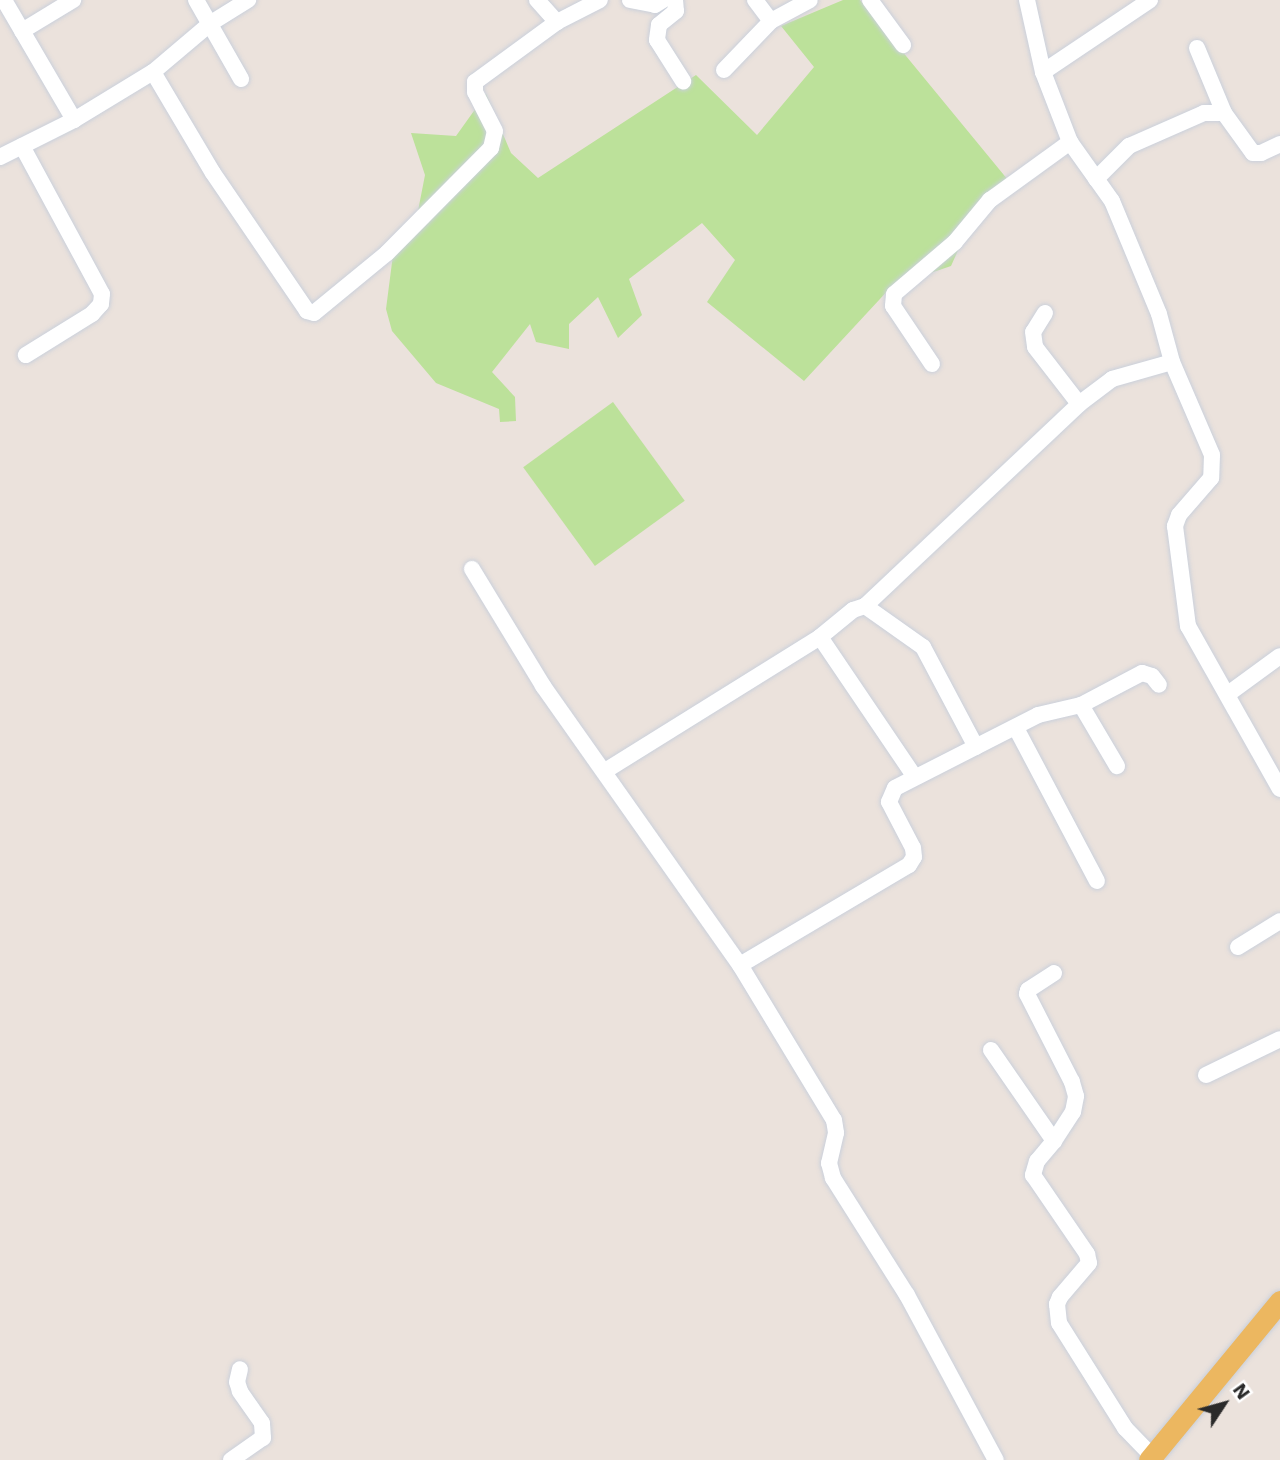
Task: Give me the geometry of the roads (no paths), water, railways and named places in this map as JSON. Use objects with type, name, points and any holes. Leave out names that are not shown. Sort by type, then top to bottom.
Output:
[{"type":"main road","points":[[1150,1458],[1277,1313]]},
{"type":"street","points":[[4,0],[74,120]]},
{"type":"street","points":[[22,31],[73,0]]},
{"type":"street","points":[[196,0],[241,79]]},
{"type":"street","points":[[0,157],[74,120],[153,72],[211,23],[248,0]]},
{"type":"street","points":[[537,0],[557,22]]},
{"type":"street","points":[[153,72],[213,173],[307,311],[314,313],[387,253],[491,148],[496,138],[495,131],[475,92],[475,82],[557,22],[600,0]]},
{"type":"street","points":[[629,0],[655,5],[663,0]]},
{"type":"street","points":[[675,0],[676,11],[659,25],[657,40],[683,81]]},
{"type":"street","points":[[755,0],[771,21]]},
{"type":"street","points":[[724,70],[771,21],[810,0]]},
{"type":"street","points":[[870,0],[903,45]]},
{"type":"street","points":[[1027,0],[1044,72],[1070,142],[1112,201],[1159,314],[1172,362],[1213,463],[1211,478],[1179,515],[1175,526],[1188,626],[1280,789]]},
{"type":"street","points":[[1044,72],[1150,0]]},
{"type":"street","points":[[1197,48],[1224,113],[1249,150],[1261,153],[1278,151]]},
{"type":"street","points":[[1096,179],[1118,155],[1142,138],[1204,113],[1224,113]]},
{"type":"street","points":[[932,364],[893,306],[894,295],[955,242],[990,200],[1070,142]]},
{"type":"street","points":[[22,146],[102,293],[101,304],[92,314],[26,355]]},
{"type":"street","points":[[1045,313],[1033,332],[1035,347],[1079,404]]},
{"type":"street","points":[[606,771],[820,637],[853,610],[865,606],[1079,404],[1112,379],[1172,362]]},
{"type":"street","points":[[472,569],[543,686],[606,771],[740,965],[834,1120],[835,1133],[828,1163],[833,1178],[908,1296],[996,1460]]},
{"type":"street","points":[[865,606],[923,647],[976,747]]},
{"type":"street","points":[[820,637],[914,776]]},
{"type":"street","points":[[1228,694],[1280,656]]},
{"type":"street","points":[[740,965],[909,865],[914,857],[913,848],[889,802],[895,788],[1038,715],[1081,705],[1142,673],[1152,676],[1159,685]]},
{"type":"street","points":[[1081,705],[1117,766]]},
{"type":"street","points":[[1016,728],[1097,881]]},
{"type":"street","points":[[1238,947],[1280,921]]},
{"type":"street","points":[[1054,973],[1028,990],[1027,994],[1072,1082],[1076,1096],[1073,1112],[1037,1161],[1033,1175],[1087,1254],[1089,1264],[1083,1275],[1060,1297],[1057,1304],[1059,1323],[1125,1427],[1150,1458]]},
{"type":"street","points":[[1206,1075],[1280,1039]]},
{"type":"street","points":[[991,1050],[1054,1141]]},
{"type":"street","points":[[231,1460],[263,1438],[262,1423],[240,1391],[237,1382],[240,1369]]}]
